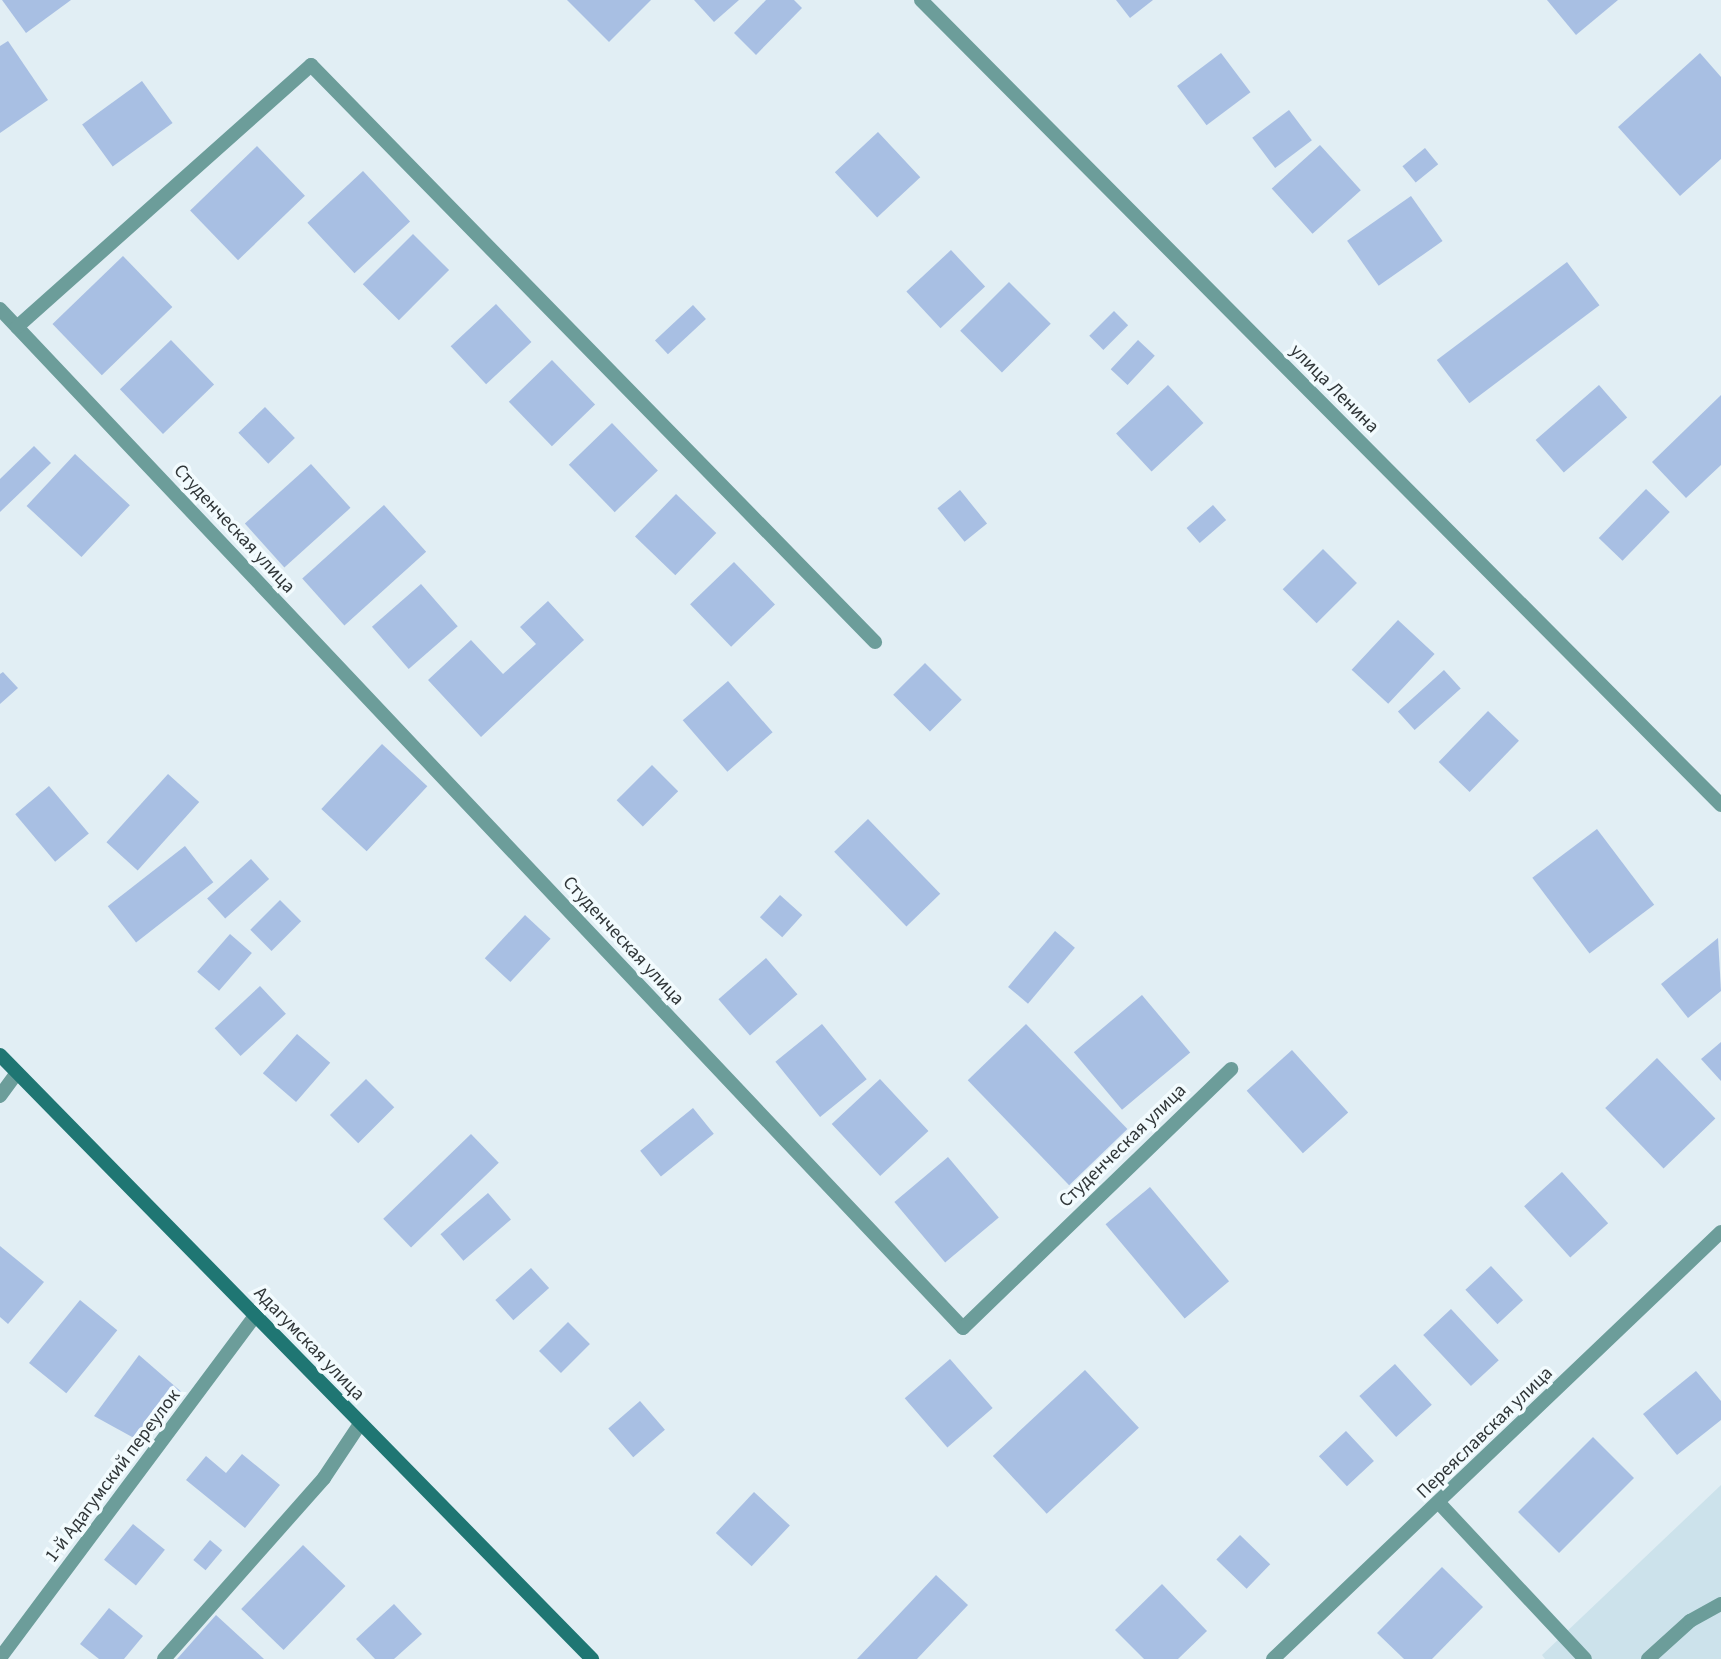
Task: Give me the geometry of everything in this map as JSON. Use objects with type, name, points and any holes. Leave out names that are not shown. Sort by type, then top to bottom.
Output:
[{"type":"main road","name":"Адагумская улица","points":[[0,1055],[592,1659]]},
{"type":"street","name":"улица Ленина","points":[[921,0],[1721,805]]},
{"type":"street","points":[[17,327],[311,65],[875,642]]},
{"type":"street","name":"Студенческая улица","points":[[0,309],[962,1328],[1231,1069]]},
{"type":"street","points":[[0,1096],[17,1073]]},
{"type":"street","name":"Переяславская улица","points":[[1273,1659],[1440,1504],[1721,1232]]},
{"type":"street","name":"1-й Адагумский переулок","points":[[0,1658],[255,1316]]},
{"type":"street","points":[[164,1659],[324,1478],[360,1423]]},
{"type":"street","points":[[1440,1504],[1585,1659]]},
{"type":"street","points":[[1648,1659],[1690,1621],[1721,1604]]},
{"type":"shaded area","points":[[1721,1485],[1721,1659],[1545,1659],[1542,1655]]},
{"type":"building","points":[[2,0],[71,0],[26,33]]},
{"type":"building","points":[[567,0],[651,0],[609,42]]},
{"type":"building","points":[[694,0],[739,0],[714,22]]},
{"type":"building","points":[[766,0],[794,0],[802,8],[756,55],[734,33]]},
{"type":"building","points":[[1116,0],[1153,0],[1130,18]]},
{"type":"building","points":[[1547,0],[1618,0],[1576,35]]},
{"type":"building","points":[[8,41],[48,100],[0,133],[0,46]]},
{"type":"building","points":[[1221,53],[1250,92],[1207,125],[1177,86]]},
{"type":"building","points":[[1700,53],[1721,77],[1721,159],[1680,196],[1618,127]]},
{"type":"building","points":[[142,81],[173,123],[113,167],[82,124]]},
{"type":"building","points":[[1289,110],[1312,140],[1275,168],[1252,138]]},
{"type":"building","points":[[878,132],[920,177],[877,218],[835,172]]},
{"type":"building","points":[[1320,145],[1361,190],[1313,234],[1272,188]]},
{"type":"building","points":[[257,146],[305,196],[238,260],[190,211]]},
{"type":"building","points":[[1425,148],[1438,164],[1416,183],[1402,166]]},
{"type":"building","points":[[363,171],[410,221],[354,273],[307,223]]},
{"type":"building","points":[[1411,196],[1443,241],[1379,286],[1347,241]]},
{"type":"building","points":[[413,234],[449,270],[399,320],[363,284]]},
{"type":"building","points":[[951,250],[985,287],[940,328],[906,292]]},
{"type":"building","points":[[123,256],[172,307],[102,375],[53,324]]},
{"type":"building","points":[[1567,262],[1599,305],[1469,403],[1437,360]]},
{"type":"building","points":[[1009,282],[1051,324],[1002,373],[960,331]]},
{"type":"building","points":[[496,304],[531,342],[486,384],[451,346]]},
{"type":"building","points":[[693,305],[706,319],[668,354],[655,340]]},
{"type":"building","points":[[1114,311],[1128,325],[1103,350],[1089,336]]},
{"type":"building","points":[[171,340],[214,385],[163,434],[120,389]]},
{"type":"building","points":[[1138,340],[1155,356],[1128,385],[1111,369]]},
{"type":"building","points":[[552,360],[595,405],[552,446],[509,402]]},
{"type":"building","points":[[1168,385],[1203,423],[1152,471],[1116,433]]},
{"type":"building","points":[[1599,385],[1627,417],[1564,473],[1536,440]]},
{"type":"building","points":[[1721,395],[1721,465],[1686,498],[1652,462]]},
{"type":"building","points":[[265,407],[295,438],[268,464],[238,433]]},
{"type":"building","points":[[612,423],[658,470],[615,512],[569,465]]},
{"type":"building","points":[[34,446],[51,463],[0,512],[0,479]]},
{"type":"building","points":[[75,454],[130,505],[81,557],[27,506]]},
{"type":"building","points":[[311,464],[350,508],[284,567],[245,524]]},
{"type":"building","points":[[1646,489],[1670,512],[1623,561],[1599,538]]},
{"type":"building","points":[[960,490],[987,523],[965,542],[937,508]]},
{"type":"building","points":[[676,494],[716,533],[675,575],[635,536]]},
{"type":"building","points":[[384,505],[426,552],[344,625],[302,579]]},
{"type":"building","points":[[1213,505],[1226,520],[1200,543],[1187,528]]},
{"type":"building","points":[[1323,549],[1357,583],[1317,623],[1283,589]]},
{"type":"building","points":[[734,562],[775,604],[731,647],[690,604]]},
{"type":"building","points":[[421,584],[458,626],[409,669],[372,627]]},
{"type":"building","points":[[548,601],[584,640],[481,737],[428,680],[471,640],[503,674],[536,644],[520,627]]},
{"type":"building","points":[[1398,620],[1435,654],[1388,704],[1352,670]]},
{"type":"building","points":[[925,663],[962,700],[930,732],[893,695]]},
{"type":"building","points":[[1444,670],[1461,689],[1415,730],[1398,711]]},
{"type":"building","points":[[3,672],[18,688],[0,704],[0,674]]},
{"type":"building","points":[[728,681],[773,732],[727,772],[683,720]]},
{"type":"building","points":[[1488,711],[1519,741],[1470,792],[1439,762]]},
{"type":"building","points":[[382,744],[427,786],[367,851],[321,809]]},
{"type":"building","points":[[652,765],[678,791],[643,827],[617,800]]},
{"type":"building","points":[[168,774],[199,802],[138,870],[106,842]]},
{"type":"building","points":[[49,786],[89,833],[55,862],[15,814]]},
{"type":"building","points":[[868,819],[940,894],[906,926],[834,852]]},
{"type":"building","points":[[1597,829],[1654,905],[1589,954],[1532,878]]},
{"type":"building","points":[[185,846],[213,882],[136,943],[108,906]]},
{"type":"building","points":[[251,859],[269,879],[225,919],[207,898]]},
{"type":"building","points":[[780,895],[802,915],[782,937],[760,917]]},
{"type":"building","points":[[280,900],[301,921],[272,951],[250,930]]},
{"type":"building","points":[[525,915],[551,939],[510,982],[485,958]]},
{"type":"building","points":[[1055,931],[1075,948],[1028,1004],[1008,987]]},
{"type":"building","points":[[230,934],[252,953],[219,991],[197,972]]},
{"type":"building","points":[[1718,938],[1721,991],[1688,1018],[1661,984]]},
{"type":"building","points":[[766,958],[797,994],[750,1036],[718,999]]},
{"type":"building","points":[[260,986],[286,1014],[241,1056],[215,1028]]},
{"type":"building","points":[[1142,995],[1190,1052],[1122,1110],[1074,1052]]},
{"type":"building","points":[[822,1024],[867,1079],[820,1117],[775,1062]]},
{"type":"building","points":[[1026,1024],[1127,1129],[1069,1185],[968,1080]]},
{"type":"building","points":[[297,1034],[330,1063],[296,1102],[263,1073]]},
{"type":"building","points":[[1721,1042],[1721,1081],[1701,1059]]},
{"type":"building","points":[[1292,1050],[1348,1112],[1303,1153],[1247,1091]]},
{"type":"building","points":[[1657,1058],[1715,1118],[1664,1168],[1605,1108]]},
{"type":"building","points":[[366,1079],[394,1107],[358,1143],[330,1115]]},
{"type":"building","points":[[880,1079],[928,1131],[880,1176],[832,1124]]},
{"type":"building","points":[[693,1108],[714,1134],[661,1176],[640,1151]]},
{"type":"building","points":[[471,1134],[499,1163],[411,1248],[383,1219]]},
{"type":"building","points":[[948,1157],[999,1218],[945,1263],[894,1202]]},
{"type":"building","points":[[1562,1172],[1608,1223],[1570,1257],[1524,1206]]},
{"type":"building","points":[[1150,1187],[1229,1281],[1185,1319],[1106,1224]]},
{"type":"building","points":[[488,1193],[511,1219],[463,1261],[440,1234]]},
{"type":"building","points":[[0,1246],[44,1282],[8,1324],[0,1317]]},
{"type":"building","points":[[1491,1266],[1523,1300],[1497,1324],[1465,1290]]},
{"type":"building","points":[[531,1268],[549,1288],[513,1320],[495,1300]]},
{"type":"building","points":[[80,1300],[117,1330],[66,1393],[29,1363]]},
{"type":"building","points":[[1451,1309],[1499,1360],[1471,1386],[1423,1335]]},
{"type":"building","points":[[568,1322],[590,1344],[561,1373],[539,1351]]},
{"type":"building","points":[[139,1355],[185,1395],[143,1443],[94,1416]]},
{"type":"building","points":[[950,1359],[993,1408],[947,1447],[905,1398]]},
{"type":"building","points":[[1395,1364],[1432,1405],[1396,1437],[1359,1396]]},
{"type":"building","points":[[1085,1370],[1139,1428],[1047,1514],[993,1456]]},
{"type":"building","points":[[1696,1371],[1721,1401],[1721,1420],[1677,1455],[1643,1414]]},
{"type":"building","points":[[640,1401],[665,1430],[633,1457],[608,1429]]},
{"type":"building","points":[[1346,1431],[1374,1461],[1347,1486],[1319,1456]]},
{"type":"building","points":[[1593,1437],[1634,1478],[1559,1553],[1518,1512]]},
{"type":"building","points":[[242,1454],[280,1485],[245,1528],[186,1480],[206,1456],[226,1473]]},
{"type":"building","points":[[754,1492],[790,1525],[752,1566],[716,1533]]},
{"type":"building","points":[[133,1524],[165,1550],[136,1586],[104,1560]]},
{"type":"building","points":[[1240,1535],[1270,1564],[1247,1589],[1216,1559]]},
{"type":"building","points":[[210,1540],[222,1550],[206,1570],[193,1560]]},
{"type":"building","points":[[303,1545],[345,1586],[284,1650],[241,1609]]},
{"type":"building","points":[[1442,1567],[1483,1607],[1432,1659],[1404,1659],[1377,1633]]},
{"type":"building","points":[[936,1575],[968,1605],[917,1659],[857,1659]]},
{"type":"building","points":[[1162,1584],[1207,1631],[1178,1659],[1144,1659],[1115,1630]]},
{"type":"building","points":[[394,1604],[422,1634],[394,1659],[375,1659],[356,1639]]},
{"type":"building","points":[[109,1608],[143,1636],[124,1659],[99,1659],[80,1644]]},
{"type":"building","points":[[216,1615],[264,1659],[177,1659]]}]
